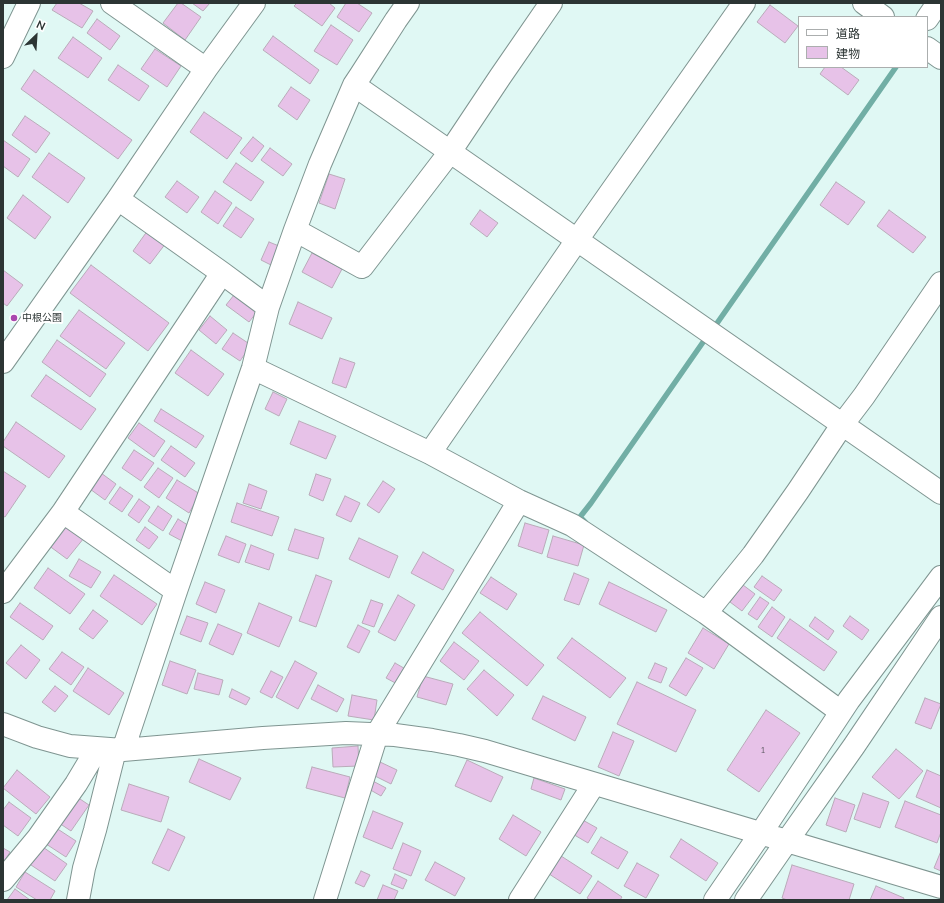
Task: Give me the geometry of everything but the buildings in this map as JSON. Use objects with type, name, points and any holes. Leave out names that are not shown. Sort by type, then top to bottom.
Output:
[{"type":"street","points":[[3,57],[29,3]]},
{"type":"street","points":[[112,3],[206,69]]},
{"type":"street","points":[[3,362],[118,199],[206,69],[254,3]]},
{"type":"street","points":[[78,900],[84,868],[98,817],[112,750],[176,591],[253,368],[268,307],[295,230],[354,85],[408,3]]},
{"type":"street","points":[[295,230],[362,267],[450,152],[551,3]]},
{"type":"street","points":[[430,453],[577,240],[744,3]]},
{"type":"street","points":[[864,3],[882,16]]},
{"type":"street","points":[[928,18],[938,3]]},
{"type":"street","points":[[928,49],[941,58]]},
{"type":"street","points":[[354,85],[941,493]]},
{"type":"street","points":[[118,199],[268,307]]},
{"type":"street","points":[[3,592],[63,512],[222,273]]},
{"type":"street","points":[[706,613],[754,555],[941,283]]},
{"type":"street","points":[[253,368],[430,453],[519,501],[572,525],[706,613],[841,712]]},
{"type":"street","points":[[325,900],[377,734],[519,501]]},
{"type":"street","points":[[63,512],[176,591]]},
{"type":"street","points":[[715,900],[762,833],[849,700],[941,577]]},
{"type":"street","points":[[746,900],[854,746],[941,617]]},
{"type":"street","points":[[3,724],[51,742],[70,746],[112,750],[263,738],[346,734],[396,735],[459,744],[485,750],[941,887]]},
{"type":"street","points":[[3,880],[38,838],[76,784],[112,750]]},
{"type":"street","points":[[520,900],[594,784]]},
{"type":"waterway","points":[[713,329],[895,68]]},
{"type":"waterway","points":[[585,522],[580,517],[708,335]]},
{"type":"place","name":"中根公園","points":[[14,318]]}]
